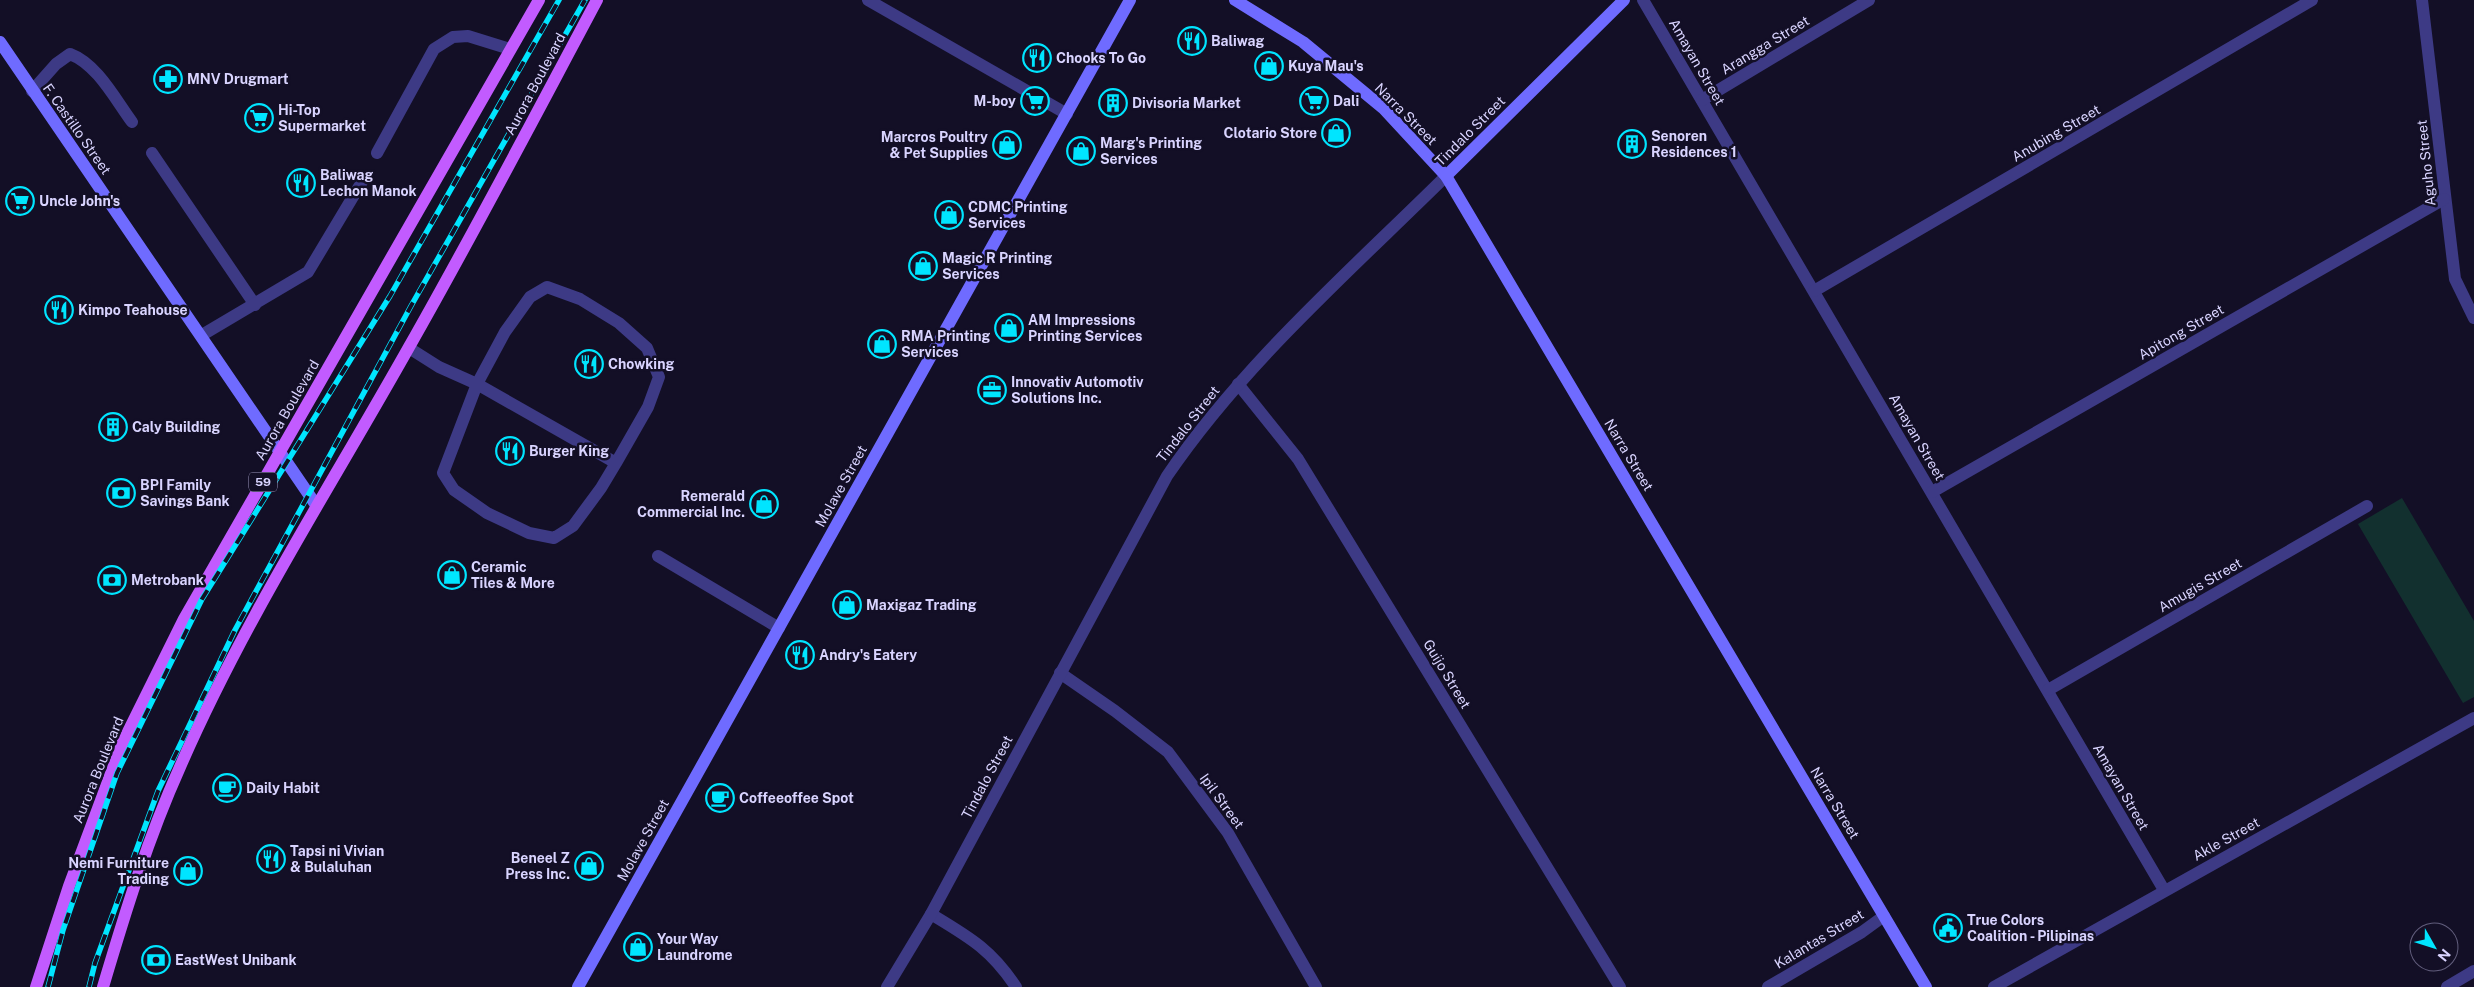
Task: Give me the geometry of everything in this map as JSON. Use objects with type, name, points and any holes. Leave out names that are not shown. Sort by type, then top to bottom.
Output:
[{"type":"main road","name":"Aurora Boulevard","points":[[36,987],[69,886],[122,744],[184,619],[539,0]]},
{"type":"main road","name":"Aurora Boulevard","points":[[103,987],[130,897],[179,768],[235,652],[316,504],[409,348],[597,0]]},
{"type":"street","points":[[868,0],[1067,114]]},
{"type":"street","name":"Molave Street","points":[[578,987],[1130,0]]},
{"type":"street","name":"Narra Street","points":[[1235,0],[1303,42],[1383,108],[1446,176],[1926,987]]},
{"type":"street","name":"Tindalo Street","points":[[887,987],[931,914],[1167,476],[1189,443],[1238,384],[1624,0]]},
{"type":"street","name":"Amayan Street","points":[[1643,0],[2164,890]]},
{"type":"street","name":"Arangga Street","points":[[1702,100],[1868,0]]},
{"type":"street","name":"Anubing Street","points":[[1814,291],[2312,0]]},
{"type":"street","name":"Aguho Street","points":[[2422,0],[2455,280],[2474,318]]},
{"type":"street","points":[[378,153],[434,49],[452,37],[468,36],[510,49]]},
{"type":"street","name":"F. Castillo Street","points":[[0,42],[32,92],[202,335],[316,504]]},
{"type":"street","points":[[32,92],[56,64],[70,54],[82,58],[93,70],[132,122]]},
{"type":"street","points":[[152,153],[255,305]]},
{"type":"street","points":[[202,335],[308,272],[363,180]]},
{"type":"street","name":"Apitong Street","points":[[1932,492],[2444,199]]},
{"type":"street","points":[[547,287],[580,299],[619,324],[647,348],[659,377],[648,407],[616,463],[574,526],[554,538],[528,533],[487,513],[454,490],[443,473],[478,384],[505,332],[530,297],[547,287]]},
{"type":"street","points":[[409,348],[439,367],[478,384],[616,463]]},
{"type":"street","name":"Guijo Street","points":[[1238,384],[1298,459],[1620,987]]},
{"type":"street","name":"Amugis Street","points":[[2048,690],[2367,506]]},
{"type":"street","points":[[658,556],[779,628]]},
{"type":"street","name":"Ipil Street","points":[[1060,673],[1115,711],[1168,752],[1228,833],[1316,987]]},
{"type":"street","name":"Akle Street","points":[[1994,987],[2164,890],[2474,718]]},
{"type":"street","points":[[931,914],[978,942],[1002,965],[1016,987]]},
{"type":"street","name":"Kalantas Street","points":[[1768,987],[1862,932],[1884,916]]},
{"type":"street","points":[[2447,987],[2474,971]]},
{"type":"green space","points":[[2402,498],[2474,621],[2474,697],[2463,703],[2358,524]]},
{"type":"railway","points":[[48,987],[63,930],[117,773],[202,599],[390,296],[559,0]]},
{"type":"railway","points":[[89,987],[95,963],[158,791],[235,630],[411,306],[585,0]]},
{"type":"place","name":"Baliwag","points":[[1192,41]]},
{"type":"place","name":"Chooks To Go","points":[[1037,58]]},
{"type":"place","name":"Kuya Mau's","points":[[1269,66]]},
{"type":"place","name":"MNV Drugmart","points":[[168,79]]},
{"type":"place","name":"M-boy","points":[[1035,101]]},
{"type":"place","name":"Dali","points":[[1314,101]]},
{"type":"place","name":"Divisoria Market","points":[[1113,103]]},
{"type":"place","name":"Hi-Top Supermarket","points":[[259,118]]},
{"type":"place","name":"Clotario Store","points":[[1336,133]]},
{"type":"place","name":"Senoren Residences 1","points":[[1632,144]]},
{"type":"place","name":"Marcros Poultry & Pet Supplies","points":[[1007,145]]},
{"type":"place","name":"Marg's Printing Services","points":[[1081,151]]},
{"type":"place","name":"Baliwag Lechon Manok","points":[[301,183]]},
{"type":"place","name":"Uncle John's","points":[[20,201]]},
{"type":"place","name":"CDMC Printing Services","points":[[949,215]]},
{"type":"place","name":"Magic R Printing Services","points":[[923,266]]},
{"type":"place","name":"Kimpo Teahouse","points":[[59,310]]},
{"type":"place","name":"AM Impressions Printing Services","points":[[1009,328]]},
{"type":"place","name":"RMA Printing Services","points":[[882,344]]},
{"type":"place","name":"Chowking","points":[[589,364]]},
{"type":"place","name":"Innovativ Automotiv Solutions Inc.","points":[[992,390]]},
{"type":"place","name":"Caly Building","points":[[113,427]]},
{"type":"place","name":"Burger King","points":[[510,451]]},
{"type":"place","name":"BPI Family Savings Bank","points":[[121,493]]},
{"type":"place","name":"Remerald Commercial Inc.","points":[[764,504]]},
{"type":"place","name":"Ceramic Tiles & More","points":[[452,575]]},
{"type":"place","name":"Metrobank","points":[[112,580]]},
{"type":"place","name":"Maxigaz Trading","points":[[847,605]]},
{"type":"place","name":"Andry's Eatery","points":[[800,655]]},
{"type":"place","name":"Daily Habit","points":[[227,788]]},
{"type":"place","name":"Coffeeoffee Spot","points":[[720,798]]},
{"type":"place","name":"Tapsi ni Vivian & Bulaluhan","points":[[271,859]]},
{"type":"place","name":"Beneel Z Press Inc.","points":[[589,866]]},
{"type":"place","name":"Nemi Furniture Trading","points":[[188,871]]},
{"type":"place","name":"True Colors Coalition - Pilipinas","points":[[1948,928]]},
{"type":"place","name":"Your Way Laundrome","points":[[638,947]]},
{"type":"place","name":"EastWest Unibank","points":[[156,960]]}]
